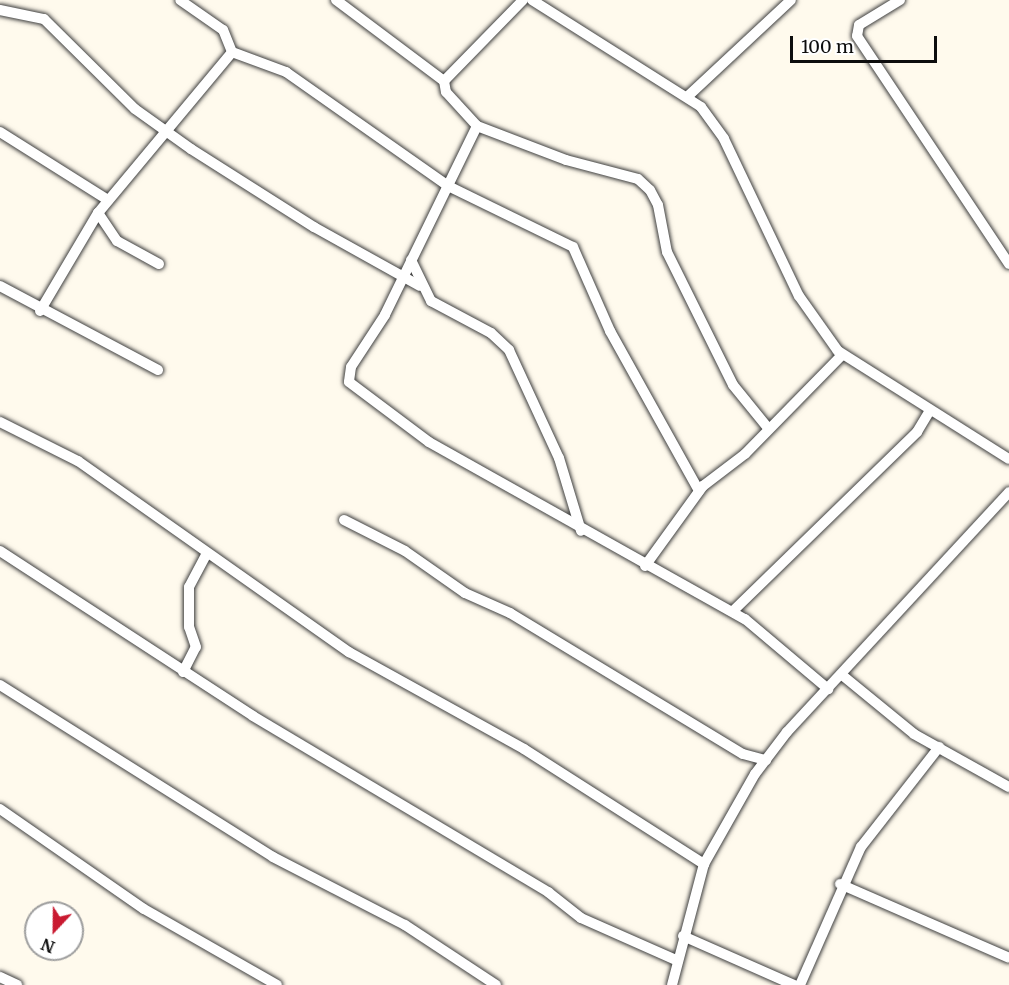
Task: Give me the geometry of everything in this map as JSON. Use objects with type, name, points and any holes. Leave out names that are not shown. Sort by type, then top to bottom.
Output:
[{"type":"street","points":[[180,0],[223,30],[232,52],[286,72],[448,186],[573,247],[610,332],[699,491]]},
{"type":"street","points":[[336,0],[444,81],[446,92],[477,126],[566,160],[638,179],[650,189],[658,205],[667,252],[733,385],[768,428]]},
{"type":"street","points":[[444,81],[523,0]]},
{"type":"street","points":[[532,0],[687,97],[718,128],[799,297],[842,355],[928,412],[1009,459]]},
{"type":"street","points":[[687,97],[791,0]]},
{"type":"street","points":[[900,0],[859,26],[857,36],[1009,264]]},
{"type":"street","points":[[0,10],[44,19],[135,109],[401,277],[420,286],[447,315],[491,333],[508,350],[559,458],[581,531]]},
{"type":"street","points":[[40,311],[98,213],[170,132],[232,52]]},
{"type":"street","points":[[477,126],[411,260],[351,367],[349,382],[429,442],[581,531],[733,611],[828,689]]},
{"type":"street","points":[[0,132],[108,200]]},
{"type":"street","points":[[98,213],[117,241],[159,264]]},
{"type":"street","points":[[411,260],[420,286]]},
{"type":"street","points":[[0,286],[40,311],[158,370]]},
{"type":"street","points":[[645,566],[699,491],[768,428],[842,355]]},
{"type":"street","points":[[733,611],[917,432],[928,412]]},
{"type":"street","points":[[0,422],[78,461],[349,652],[524,749],[704,864]]},
{"type":"street","points":[[672,985],[683,936],[704,864],[766,760],[1009,492]]},
{"type":"street","points":[[344,520],[405,551],[465,593],[510,613],[743,754],[766,760]]},
{"type":"street","points":[[0,551],[183,672],[548,891],[581,918],[678,961]]},
{"type":"street","points":[[183,672],[196,647],[189,627],[189,587],[207,553]]},
{"type":"street","points":[[842,675],[914,734],[1009,787]]},
{"type":"street","points":[[0,686],[273,857],[405,925],[496,985]]},
{"type":"street","points":[[800,985],[840,884],[861,847],[939,747]]},
{"type":"street","points":[[0,809],[144,909],[277,985]]},
{"type":"street","points":[[840,884],[1009,958]]},
{"type":"street","points":[[683,936],[794,985]]},
{"type":"street","points":[[0,977],[18,985]]}]
